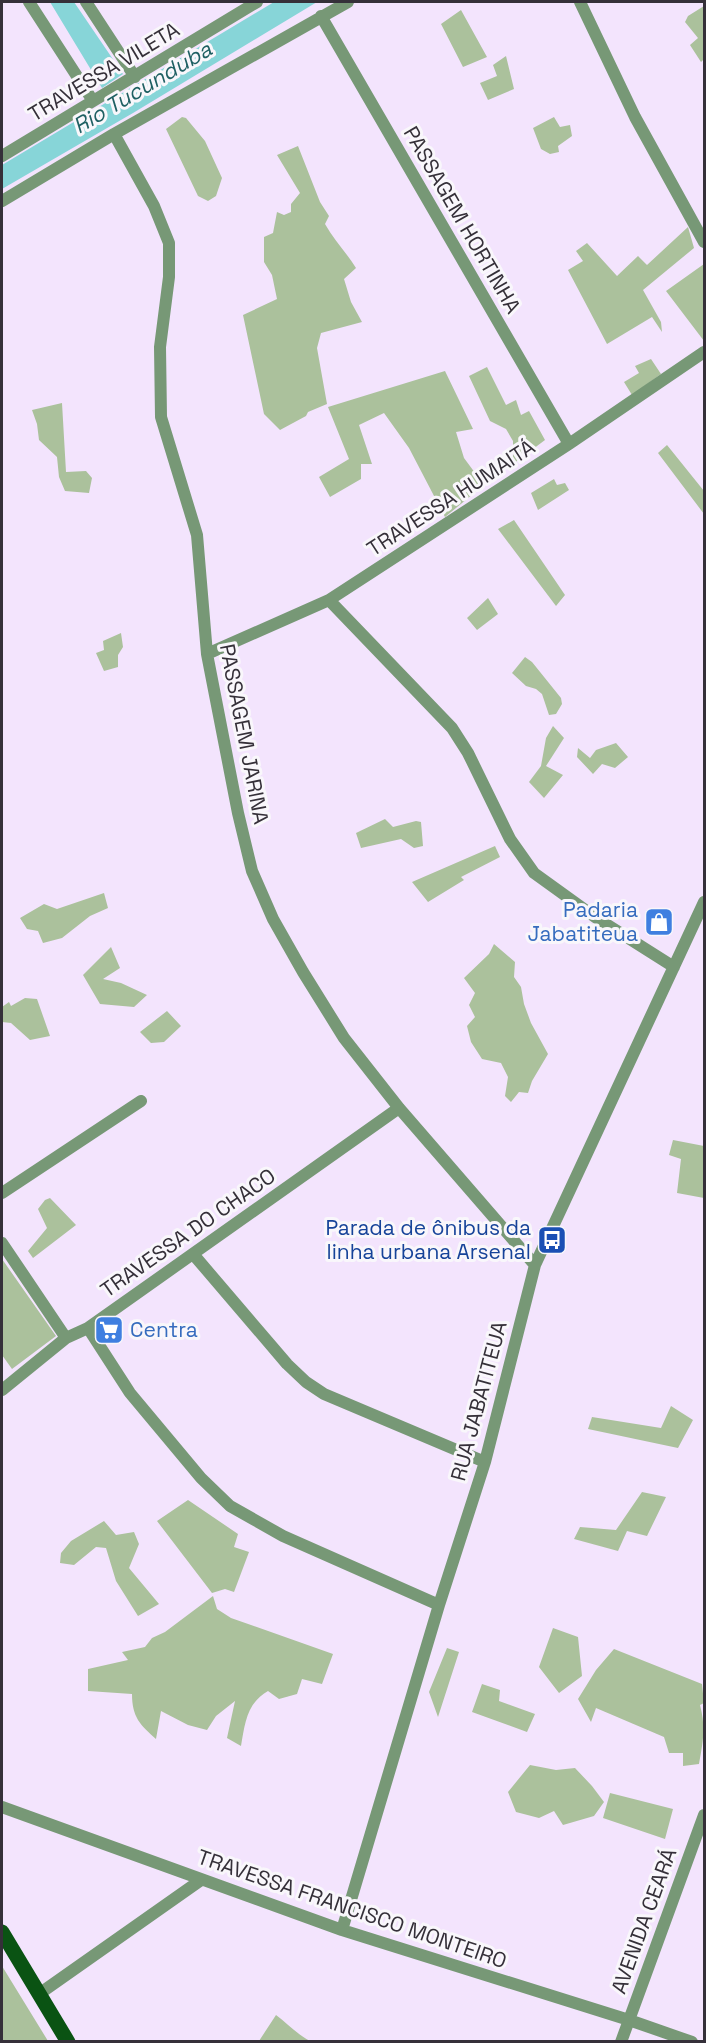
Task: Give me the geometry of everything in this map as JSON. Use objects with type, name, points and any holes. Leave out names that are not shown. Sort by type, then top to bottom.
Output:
[{"type":"main road","points":[[2,1932],[68,2042]]},
{"type":"street","points":[[29,2],[93,101]]},
{"type":"street","points":[[86,2],[135,77]]},
{"type":"street","name":"TRAVESSA VILETA","points":[[2,156],[257,2]]},
{"type":"street","points":[[2,201],[114,134],[348,2]]},
{"type":"street","points":[[580,2],[635,117],[705,242]]},
{"type":"street","name":"PASSAGEM HORTINHA","points":[[321,16],[569,444]]},
{"type":"street","name":"PASSAGEM JARINA","points":[[114,134],[154,206],[169,243],[168,278],[160,347],[161,417],[197,535],[207,654],[238,813],[252,871],[273,919],[344,1038],[399,1108],[536,1265]]},
{"type":"street","name":"TRAVESSA HUMAITÁ","points":[[207,654],[329,600],[569,444],[705,352]]},
{"type":"street","points":[[329,600],[452,728],[468,753],[510,839],[534,873],[595,917],[674,967]]},
{"type":"street","name":"RUA JABATITEUA","points":[[342,1930],[439,1605],[485,1462],[536,1265],[705,902]]},
{"type":"street","points":[[2,1193],[141,1101]]},
{"type":"street","name":"TRAVESSA DO CHACO","points":[[4,1384],[66,1338],[88,1328],[399,1108]]},
{"type":"street","points":[[2,1243],[66,1338]]},
{"type":"street","points":[[193,1254],[277,1353],[306,1382],[324,1394],[485,1462]]},
{"type":"street","points":[[88,1328],[130,1393],[201,1478],[230,1506],[283,1536],[439,1605]]},
{"type":"street","name":"TRAVESSA FRANCISCO MONTEIRO","points":[[2,1807],[342,1930],[692,2042]]},
{"type":"street","name":"AVENIDA CEARÁ","points":[[621,2042],[705,1815]]},
{"type":"street","points":[[39,1994],[201,1880]]},
{"type":"shaded area","points":[[704,6],[704,59],[701,62],[690,45],[698,38],[685,22],[688,16]]},
{"type":"shaded area","points":[[461,10],[487,57],[463,67],[441,24]]},
{"type":"shaded area","points":[[506,56],[514,89],[488,100],[480,83],[497,76],[493,65]]},
{"type":"shaded area","points":[[182,117],[186,118],[205,141],[222,178],[216,196],[208,201],[198,196],[166,129]]},
{"type":"shaded area","points":[[554,117],[560,127],[570,125],[572,136],[558,146],[559,152],[550,154],[541,149],[533,128]]},
{"type":"shaded area","points":[[298,146],[320,202],[329,216],[325,224],[356,268],[344,279],[351,302],[362,322],[321,333],[317,348],[327,404],[308,412],[306,416],[280,430],[264,414],[243,315],[277,299],[272,275],[264,262],[264,237],[273,233],[277,212],[284,215],[291,212],[291,204],[300,193],[277,155]]},
{"type":"shaded area","points":[[688,227],[694,248],[643,290],[661,322],[662,332],[652,317],[607,344],[568,270],[583,261],[576,251],[587,243],[617,276],[638,256],[647,265]]},
{"type":"shaded area","points":[[704,264],[704,341],[666,291]]},
{"type":"shaded area","points":[[651,359],[661,374],[632,395],[624,382],[639,373],[635,366]]},
{"type":"shaded area","points":[[487,367],[506,405],[516,400],[521,415],[529,411],[545,440],[513,464],[513,441],[506,429],[490,421],[469,376]]},
{"type":"shaded area","points":[[445,371],[473,429],[456,432],[464,458],[484,485],[445,517],[409,448],[384,413],[359,425],[372,464],[361,464],[361,479],[330,497],[319,477],[349,459],[328,407]]},
{"type":"shaded area","points":[[62,403],[66,472],[86,471],[92,478],[89,493],[65,491],[59,477],[57,457],[39,440],[32,410]]},
{"type":"shaded area","points":[[667,445],[704,491],[704,514],[658,453]]},
{"type":"shaded area","points":[[554,479],[557,485],[565,483],[569,490],[538,510],[531,493]]},
{"type":"shaded area","points":[[514,520],[565,595],[556,606],[498,529]]},
{"type":"shaded area","points":[[488,598],[498,614],[477,630],[467,618]]},
{"type":"shaded area","points":[[121,633],[123,647],[118,655],[118,667],[104,671],[96,653],[104,650],[103,641]]},
{"type":"shaded area","points":[[525,657],[532,662],[561,698],[562,704],[556,714],[549,715],[542,694],[526,686],[512,673]]},
{"type":"shaded area","points":[[553,726],[564,738],[546,766],[563,775],[544,798],[529,782],[541,766],[546,738]]},
{"type":"shaded area","points":[[616,743],[628,757],[615,768],[602,764],[593,774],[577,757],[578,748],[590,758],[596,750]]},
{"type":"shaded area","points":[[385,819],[393,827],[416,821],[421,822],[423,846],[414,848],[401,839],[361,848],[356,833]]},
{"type":"shaded area","points":[[495,846],[500,857],[461,877],[464,880],[428,902],[412,882]]},
{"type":"shaded area","points":[[104,893],[108,908],[90,916],[62,938],[43,943],[38,931],[27,929],[20,918],[44,904],[57,909]]},
{"type":"shaded area","points":[[494,944],[515,962],[514,977],[521,987],[531,1023],[548,1054],[532,1081],[528,1093],[519,1092],[511,1102],[505,1096],[508,1077],[501,1063],[482,1059],[471,1042],[467,1026],[475,1017],[469,1005],[475,993],[464,978],[489,954]]},
{"type":"shaded area","points":[[111,947],[120,968],[103,979],[121,983],[147,995],[134,1007],[100,1004],[83,975]]},
{"type":"shaded area","points":[[25,998],[37,999],[50,1036],[30,1040],[11,1023],[2,1022],[2,1007],[9,1002],[11,1006]]},
{"type":"shaded area","points":[[167,1011],[181,1026],[164,1042],[151,1043],[140,1032]]},
{"type":"shaded area","points":[[673,1140],[704,1146],[704,1198],[677,1193],[681,1159],[669,1155]]},
{"type":"shaded area","points":[[50,1198],[76,1225],[33,1258],[28,1251],[47,1228],[38,1209],[45,1200]]},
{"type":"shaded area","points":[[2,1259],[56,1336],[12,1369],[2,1355]]},
{"type":"shaded area","points":[[671,1406],[693,1420],[678,1448],[588,1429],[592,1417],[661,1428]]},
{"type":"shaded area","points":[[642,1492],[666,1497],[647,1536],[627,1531],[618,1551],[574,1539],[580,1527],[616,1530]]},
{"type":"shaded area","points":[[188,1500],[238,1534],[234,1547],[249,1552],[234,1592],[225,1589],[212,1593],[157,1521]]},
{"type":"shaded area","points":[[104,1521],[116,1535],[134,1532],[139,1544],[129,1568],[159,1604],[138,1616],[116,1581],[106,1548],[96,1547],[74,1565],[60,1563],[61,1553],[71,1541]]},
{"type":"shaded area","points":[[213,1596],[217,1609],[231,1618],[333,1654],[322,1684],[302,1679],[297,1694],[279,1699],[268,1691],[261,1696],[255,1701],[248,1714],[241,1746],[227,1738],[235,1701],[216,1716],[207,1730],[188,1725],[161,1711],[156,1739],[135,1715],[132,1694],[88,1691],[88,1669],[128,1660],[122,1652],[145,1647],[152,1638],[165,1632]]},
{"type":"shaded area","points":[[553,1628],[578,1637],[582,1676],[559,1693],[539,1667]]},
{"type":"shaded area","points":[[447,1648],[459,1652],[438,1717],[429,1692]]},
{"type":"shaded area","points":[[614,1649],[702,1684],[704,1703],[700,1705],[703,1735],[699,1764],[683,1766],[683,1753],[669,1753],[664,1737],[596,1708],[591,1722],[578,1699],[596,1670]]},
{"type":"shaded area","points":[[482,1684],[500,1690],[499,1701],[535,1714],[527,1732],[472,1712]]},
{"type":"shaded area","points":[[530,1765],[556,1770],[575,1768],[604,1802],[594,1816],[563,1825],[554,1811],[539,1818],[516,1812],[508,1792]]},
{"type":"shaded area","points":[[610,1793],[673,1809],[665,1839],[603,1818]]},
{"type":"shaded area","points":[[2,1966],[48,2041],[2,2041]]},
{"type":"shaded area","points":[[276,2015],[297,2032],[310,2041],[259,2041]]},
{"type":"water","points":[[50,2],[74,2],[123,74],[102,88]]},
{"type":"water","name":"Rio Tucunduba","points":[[274,2],[317,2],[2,189],[2,165]]},
{"type":"place","name":"Padaria Jabatiteua","points":[[659,922]]},
{"type":"place","name":"Parada de ônibus da linha urbana Arsenal","points":[[552,1240]]},
{"type":"place","name":"Centra","points":[[109,1330]]}]
